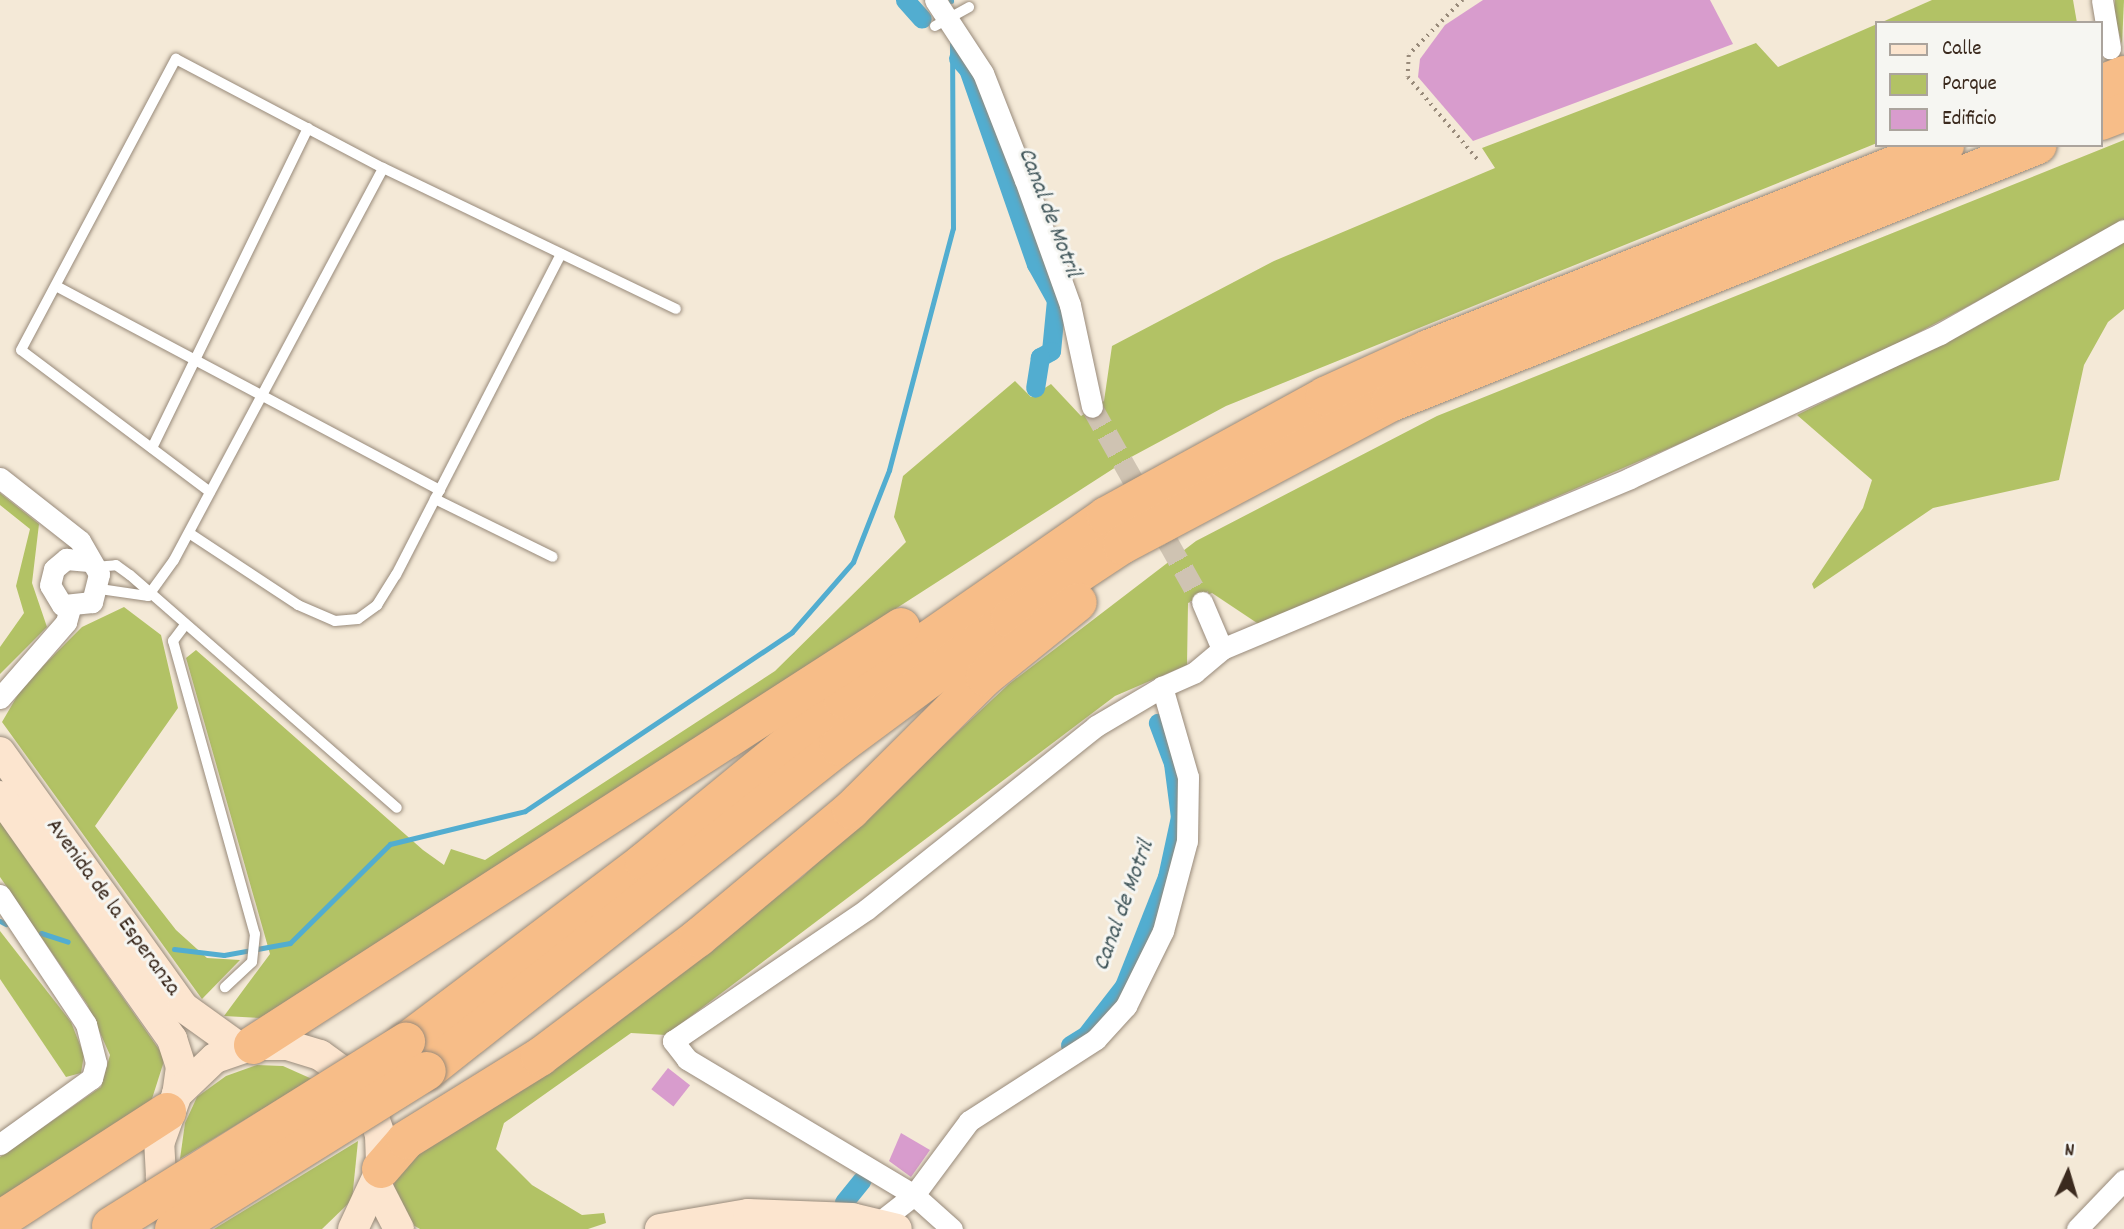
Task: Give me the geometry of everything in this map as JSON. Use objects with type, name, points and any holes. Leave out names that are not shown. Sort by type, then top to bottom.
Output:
[{"type":"highway","points":[[2103,120],[2124,112]]},
{"type":"highway","points":[[108,1228],[416,1056],[644,862],[843,699],[1106,516],[1325,396],[1428,349],[1940,147]]},
{"type":"highway","points":[[174,1229],[416,1056],[1010,618],[1269,463],[1390,403],[2033,147]]},
{"type":"highway","points":[[379,1177],[407,1140],[540,1057],[698,938],[851,810],[1049,623],[1234,498],[1269,463]]},
{"type":"highway","points":[[246,1046],[1049,534],[1106,516]]},
{"type":"highway","points":[[0,1220],[172,1103]]},
{"type":"main road","name":"Avenida de la Esperanza","points":[[0,752],[183,1007],[246,1046]]},
{"type":"main road","name":"Avenida de la Esperanza","points":[[0,796],[172,1039],[181,1067],[159,1144],[161,1177],[188,1229]]},
{"type":"main road","points":[[172,1103],[194,1073],[246,1046],[309,1052],[348,1075],[369,1103],[380,1135],[379,1177],[399,1229]]},
{"type":"main road","points":[[353,1229],[379,1177]]},
{"type":"main road","points":[[660,1229],[748,1214],[887,1227]]},
{"type":"street","points":[[935,0],[942,22],[982,74],[1025,180],[1070,305],[1091,407]]},
{"type":"street","points":[[2102,0],[2112,69]]},
{"type":"street","points":[[952,1229],[914,1195],[687,1059],[673,1041],[867,909],[1096,726],[1162,687],[1195,672],[1222,649],[1630,478],[1940,334],[2124,230]]},
{"type":"street","points":[[0,478],[80,541],[92,564],[100,589],[92,602],[70,608],[56,600],[50,585],[59,563],[45,515]]},
{"type":"street","points":[[59,563],[92,564]]},
{"type":"street","points":[[1202,602],[1222,649]]},
{"type":"street","points":[[0,698],[66,622],[70,608]]},
{"type":"street","points":[[887,1227],[969,1121],[1096,1039],[1126,1006],[1163,930],[1187,841],[1188,778],[1162,687]]},
{"type":"street","points":[[0,895],[86,1024],[96,1063],[83,1086],[0,1144]]},
{"type":"street","points":[[2077,1229],[2124,1180]]},
{"type":"lane","points":[[942,22],[970,8]]},
{"type":"lane","points":[[210,492],[21,349],[176,59],[383,168],[676,309]]},
{"type":"lane","points":[[152,448],[308,128]]},
{"type":"lane","points":[[148,596],[188,533],[383,168]]},
{"type":"lane","points":[[188,533],[298,605],[335,621],[358,620],[377,605],[561,254]]},
{"type":"lane","points":[[56,286],[553,557]]},
{"type":"lane","points":[[92,564],[116,565],[148,596],[397,808]]},
{"type":"lane","points":[[100,589],[148,596]]},
{"type":"lane","points":[[185,625],[173,641],[255,934],[252,962],[225,987]]},
{"type":"path","points":[[1463,0],[1409,55],[1408,77],[1479,161]]},
{"type":"green space","points":[[1932,0],[2073,0],[2077,21],[1885,21]]},
{"type":"green space","points":[[2115,0],[2124,0],[2122,44],[2114,14]]},
{"type":"green space","points":[[1876,24],[1876,143],[1226,406],[1133,456],[260,1018],[224,1016],[270,954],[186,658],[196,650],[423,850],[444,865],[451,849],[485,860],[775,671],[906,542],[894,517],[903,476],[1015,381],[1031,397],[1051,384],[1081,416],[1104,401],[1112,346],[1274,261],[1495,168],[1482,148],[1756,43],[1778,67]]},
{"type":"green space","points":[[2124,140],[2124,223],[1908,338],[1776,402],[1260,625],[1212,593],[1188,603],[1187,665],[1115,696],[666,1035],[631,1033],[504,1123],[496,1149],[532,1185],[582,1215],[604,1213],[606,1223],[588,1229],[420,1229],[406,1221],[392,1194],[400,1160],[687,967],[802,877],[1009,684],[1196,541],[1437,416]]},
{"type":"green space","points":[[2124,242],[2124,309],[2108,322],[2084,365],[2059,480],[1933,508],[1814,589],[1812,584],[1863,508],[1872,480],[1797,415],[1972,329]]},
{"type":"green space","points":[[0,493],[39,524],[32,583],[47,627],[0,674],[0,647],[24,613],[16,586],[30,529],[0,505]]},
{"type":"green space","points":[[124,607],[161,635],[178,708],[95,826],[176,930],[207,958],[240,960],[202,999],[2,722],[23,686],[82,627]]},
{"type":"green space","points":[[0,822],[165,1058],[150,1105],[0,1204],[0,1157],[101,1087],[110,1055],[87,1004],[0,877]]},
{"type":"green space","points":[[0,931],[71,1022],[84,1055],[81,1073],[66,1077],[0,979]]},
{"type":"green space","points":[[257,1065],[283,1066],[312,1079],[180,1159],[185,1123],[197,1097],[226,1076]]},
{"type":"green space","points":[[358,1141],[352,1200],[322,1229],[214,1229]]},
{"type":"building","points":[[1483,0],[1710,0],[1733,44],[1473,141],[1418,77],[1420,59],[1445,25]]},
{"type":"building","points":[[668,1068],[690,1085],[673,1107],[651,1089]]},
{"type":"building","points":[[901,1133],[930,1150],[911,1177],[889,1161]]},
{"type":"waterway","name":"Canal de Motril","points":[[905,0],[922,19]]},
{"type":"waterway","points":[[174,949],[224,955],[290,943],[390,844],[525,811],[792,632],[853,562],[889,470],[953,228],[952,44]]},
{"type":"waterway","name":"Canal de Motril","points":[[958,58],[968,69],[1036,264],[1056,300],[1051,351],[1040,357],[1035,388]]},
{"type":"waterway","name":"Canal de Motril","points":[[1070,1045],[1086,1035],[1124,986],[1167,877],[1180,817],[1173,763],[1158,723]]},
{"type":"waterway","points":[[0,921],[6,924]]},
{"type":"waterway","points":[[41,933],[68,942]]},
{"type":"waterway","name":"Canal de Motril","points":[[844,1202],[862,1180]]},
{"type":"tunnel","points":[[1092,407],[1202,602]]}]
